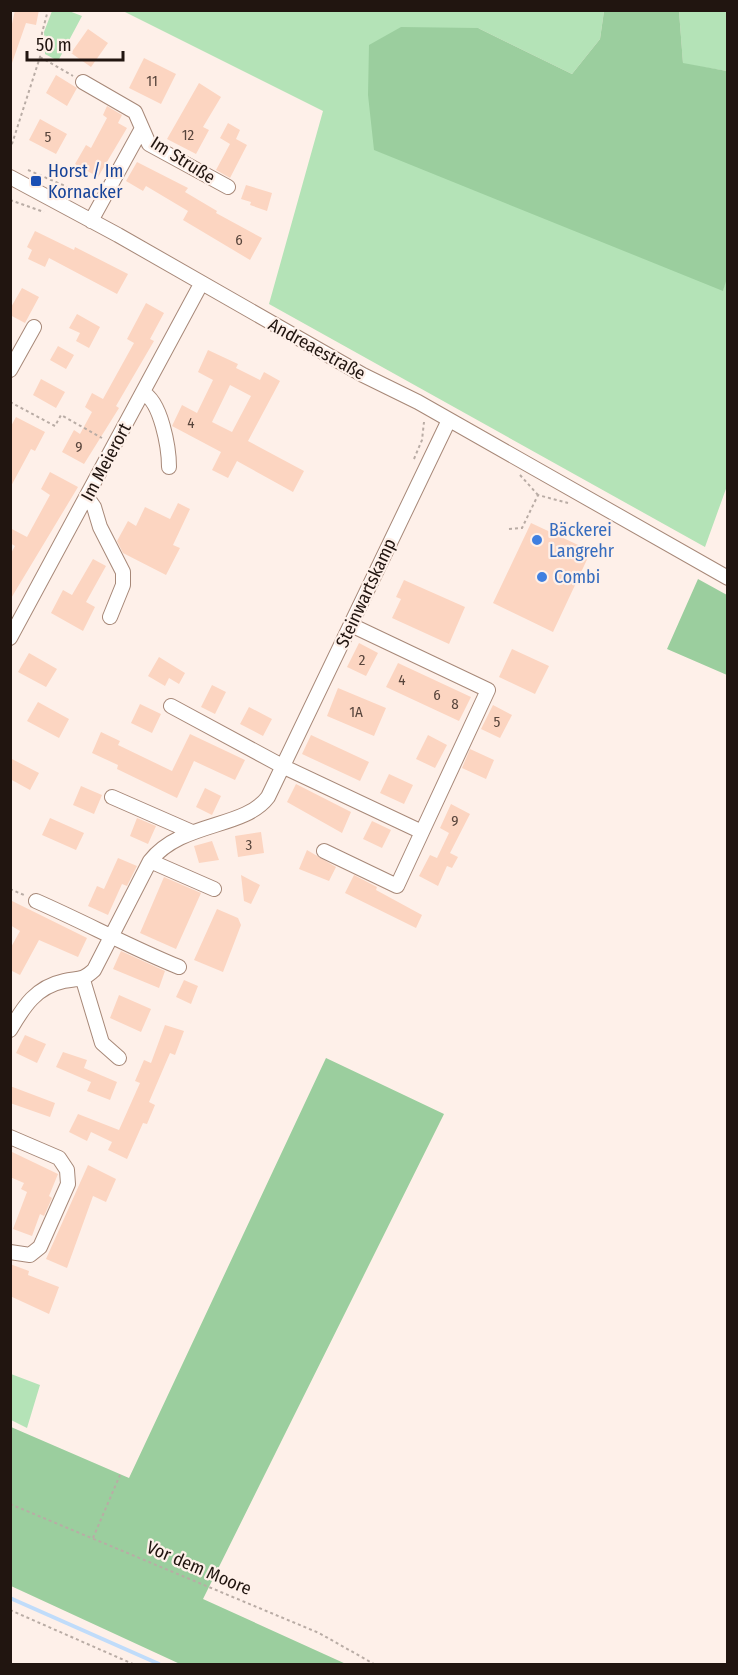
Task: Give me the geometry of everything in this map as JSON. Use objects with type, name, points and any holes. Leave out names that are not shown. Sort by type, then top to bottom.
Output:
[{"type":"street","name":"Im Struße","points":[[83,82],[135,112],[149,144],[228,187]]},
{"type":"street","name":"Im Struße","points":[[91,220],[141,130]]},
{"type":"street","name":"Andreaestraße","points":[[15,173],[201,284],[449,420],[728,578]]},
{"type":"street","name":"Im Meierort","points":[[10,638],[201,284]]},
{"type":"street","points":[[10,370],[34,327]]},
{"type":"street","points":[[143,393],[155,404],[167,446],[169,467]]},
{"type":"street","name":"Steinwartskamp","points":[[83,980],[94,970],[150,861],[160,849],[192,832],[253,811],[263,805],[284,766],[449,420]]},
{"type":"street","points":[[87,497],[94,507],[100,527],[123,572],[123,585],[110,617]]},
{"type":"street","points":[[324,851],[397,886],[488,690],[351,625]]},
{"type":"street","points":[[171,706],[284,766],[422,832]]},
{"type":"street","points":[[112,797],[192,832]]},
{"type":"street","points":[[150,861],[214,890]]},
{"type":"street","points":[[36,901],[123,944],[179,967]]},
{"type":"street","points":[[10,1030],[23,1007],[35,994],[48,986],[83,980],[102,1043],[119,1058]]},
{"type":"street","points":[[10,1137],[59,1158],[67,1170],[68,1184],[40,1247],[30,1255],[10,1252]]},
{"type":"path","points":[[10,150],[40,57],[42,33],[48,10]]},
{"type":"path","points":[[40,57],[83,82]]},
{"type":"path","points":[[15,173],[44,175],[86,195],[106,191]]},
{"type":"path","points":[[10,200],[53,214]]},
{"type":"path","points":[[10,402],[55,426],[61,415],[116,444]]},
{"type":"path","points":[[515,470],[538,495],[578,505]]},
{"type":"path","points":[[508,529],[522,528],[538,495]]},
{"type":"path","points":[[93,1538],[120,1474]]},
{"type":"path","name":"Vor dem Moore","points":[[10,1504],[319,1633],[374,1665]]},
{"type":"path","points":[[10,1610],[133,1665]]},
{"type":"green space","points":[[52,11],[69,11],[82,16],[58,61],[45,54],[44,32]]},
{"type":"green space","points":[[123,11],[604,11],[600,39],[572,74],[478,28],[723,290],[727,275],[727,486],[705,547],[269,304],[323,111]]},
{"type":"green space","points":[[604,11],[679,11],[683,63],[727,71],[728,275],[723,291],[374,150],[368,95],[369,45],[401,27],[478,28],[572,74],[600,39]]},
{"type":"green space","points":[[679,11],[727,11],[727,71],[683,64]]},
{"type":"green space","points":[[698,579],[727,595],[727,675],[667,649]]},
{"type":"green space","points":[[326,1058],[444,1114],[203,1599],[346,1664],[180,1664],[11,1586],[11,1427],[129,1478]]},
{"type":"green space","points":[[11,1374],[40,1385],[27,1428],[11,1420]]},
{"type":"building","points":[[15,10],[39,10],[36,25],[26,23],[12,63],[10,33]]},
{"type":"building","points":[[88,29],[108,43],[91,67],[71,53]]},
{"type":"building","points":[[144,58],[176,74],[161,104],[129,88]]},
{"type":"building","points":[[56,75],[77,88],[67,106],[46,93]]},
{"type":"building","points":[[199,83],[221,97],[203,127],[209,130],[196,154],[167,139]]},
{"type":"building","points":[[107,106],[122,115],[118,123],[127,128],[98,177],[75,164],[86,145],[91,148],[107,118],[103,115]]},
{"type":"building","points":[[40,119],[67,134],[56,154],[29,140]]},
{"type":"building","points":[[228,123],[240,130],[236,139],[247,145],[230,178],[216,170],[230,144],[220,138]]},
{"type":"building","points":[[137,162],[188,188],[185,192],[217,211],[216,213],[262,238],[250,260],[183,220],[188,211],[146,186],[143,191],[126,181]]},
{"type":"building","points":[[246,185],[272,193],[267,211],[241,199]]},
{"type":"building","points":[[35,231],[74,250],[75,247],[128,274],[117,294],[49,258],[45,267],[28,259],[32,250],[27,247]]},
{"type":"building","points":[[22,288],[39,297],[25,323],[10,315],[10,309]]},
{"type":"building","points":[[146,303],[164,313],[150,339],[154,341],[116,406],[119,408],[84,464],[62,452],[74,430],[80,434],[92,412],[85,407],[92,393],[103,399],[134,343],[127,339]]},
{"type":"building","points":[[77,314],[100,327],[89,348],[76,341],[80,333],[69,328]]},
{"type":"building","points":[[58,346],[74,355],[66,369],[50,360]]},
{"type":"building","points":[[208,350],[238,364],[236,368],[260,380],[264,372],[280,381],[248,441],[304,471],[293,492],[237,461],[228,478],[212,470],[221,452],[172,426],[182,405],[197,413],[213,380],[198,372]],"holes":[[[230,385],[251,396],[232,432],[212,422]]]},
{"type":"building","points":[[41,379],[65,392],[56,408],[33,395]]},
{"type":"building","points":[[16,417],[45,432],[35,451],[31,449],[10,488],[10,428]]},
{"type":"building","points":[[50,472],[78,487],[10,600],[10,555],[15,546],[10,543],[10,528],[27,537],[50,495],[41,489]]},
{"type":"building","points":[[178,503],[190,509],[173,545],[180,548],[166,575],[123,553],[117,541],[128,521],[136,526],[145,507],[170,519]]},
{"type":"building","name":"Combi","points":[[531,523],[591,551],[553,632],[493,603]]},
{"type":"building","points":[[93,559],[106,566],[86,602],[95,607],[83,631],[51,613],[63,590],[72,595]]},
{"type":"building","points":[[404,580],[465,607],[449,644],[392,618],[401,599],[396,597]]},
{"type":"building","points":[[359,643],[378,653],[366,676],[347,667]]},
{"type":"building","points":[[512,649],[549,666],[535,694],[499,677]]},
{"type":"building","points":[[29,653],[57,669],[46,687],[18,672]]},
{"type":"building","points":[[159,657],[185,673],[179,684],[169,678],[165,686],[148,676]]},
{"type":"building","points":[[398,663],[471,697],[459,721],[386,687]]},
{"type":"building","points":[[212,685],[226,692],[215,714],[201,707]]},
{"type":"building","points":[[338,688],[386,708],[374,736],[327,716]]},
{"type":"building","points":[[38,702],[69,719],[59,738],[27,721]]},
{"type":"building","points":[[140,704],[161,714],[152,733],[131,723]]},
{"type":"building","points":[[493,705],[512,715],[500,738],[481,729]]},
{"type":"building","points":[[249,707],[272,719],[263,736],[240,724]]},
{"type":"building","points":[[101,732],[120,741],[118,745],[172,771],[190,734],[245,760],[235,780],[194,761],[177,798],[117,769],[118,765],[92,753]]},
{"type":"building","points":[[311,735],[369,762],[360,781],[302,754]]},
{"type":"building","points":[[428,735],[447,745],[435,768],[416,759]]},
{"type":"building","points":[[470,749],[494,760],[486,779],[462,768]]},
{"type":"building","points":[[10,758],[39,773],[30,790],[10,779]]},
{"type":"building","points":[[389,774],[413,785],[404,804],[380,793]]},
{"type":"building","points":[[296,784],[351,812],[342,833],[287,802]]},
{"type":"building","points":[[81,786],[102,795],[94,814],[73,805]]},
{"type":"building","points":[[205,788],[221,796],[212,815],[196,807]]},
{"type":"building","points":[[451,804],[470,814],[450,853],[458,857],[452,868],[447,866],[438,886],[419,876],[430,855],[437,858],[449,833],[440,828]]},
{"type":"building","points":[[50,818],[84,833],[76,850],[42,835]]},
{"type":"building","points":[[137,818],[156,826],[148,844],[130,836]]},
{"type":"building","points":[[372,821],[391,830],[382,848],[363,839]]},
{"type":"building","points":[[261,832],[264,853],[238,857],[235,836]]},
{"type":"building","points":[[212,841],[219,860],[199,863],[194,846]]},
{"type":"building","points":[[307,850],[336,867],[329,881],[299,869]]},
{"type":"building","points":[[118,858],[137,866],[127,886],[122,884],[108,915],[88,906],[97,886],[104,889]]},
{"type":"building","points":[[241,875],[260,885],[251,904],[244,901]]},
{"type":"building","points":[[354,875],[422,915],[416,928],[345,893]]},
{"type":"building","points":[[164,877],[201,893],[176,949],[140,933]]},
{"type":"building","points":[[10,900],[87,938],[78,957],[39,940],[20,975],[10,970],[10,949],[20,931],[10,925]]},
{"type":"building","points":[[217,909],[238,918],[241,925],[223,972],[194,960]]},
{"type":"building","points":[[121,951],[165,971],[159,988],[113,969]]},
{"type":"building","points":[[184,980],[198,986],[191,1004],[176,997]]},
{"type":"building","points":[[119,995],[151,1009],[141,1032],[110,1018]]},
{"type":"building","points":[[165,1025],[184,1031],[175,1055],[170,1053],[149,1102],[155,1105],[147,1124],[143,1123],[127,1159],[108,1150],[112,1142],[91,1132],[87,1141],[69,1132],[78,1114],[119,1130],[140,1083],[135,1081],[144,1060],[151,1063]]},
{"type":"building","points":[[25,1035],[46,1044],[37,1063],[16,1053]]},
{"type":"building","points":[[63,1052],[87,1060],[84,1068],[117,1082],[110,1100],[87,1091],[91,1082],[56,1067]]},
{"type":"building","points":[[10,1086],[55,1103],[50,1117],[10,1103]]},
{"type":"building","points":[[10,1151],[58,1174],[49,1196],[52,1198],[44,1216],[40,1214],[32,1236],[13,1229],[27,1192],[21,1189],[24,1183],[10,1177]]},
{"type":"building","points":[[88,1165],[116,1179],[106,1202],[93,1196],[67,1268],[46,1259]]},
{"type":"building","points":[[10,1264],[29,1271],[28,1275],[59,1287],[49,1314],[10,1296]]},
{"type":"waterway","points":[[10,1598],[159,1664]]},
{"type":"place","name":"Horst / Im Kornacker","points":[[36,181]]},
{"type":"place","name":"Bäckerei Langrehr","points":[[537,540]]},
{"type":"place","name":"Combi","points":[[542,577]]}]
